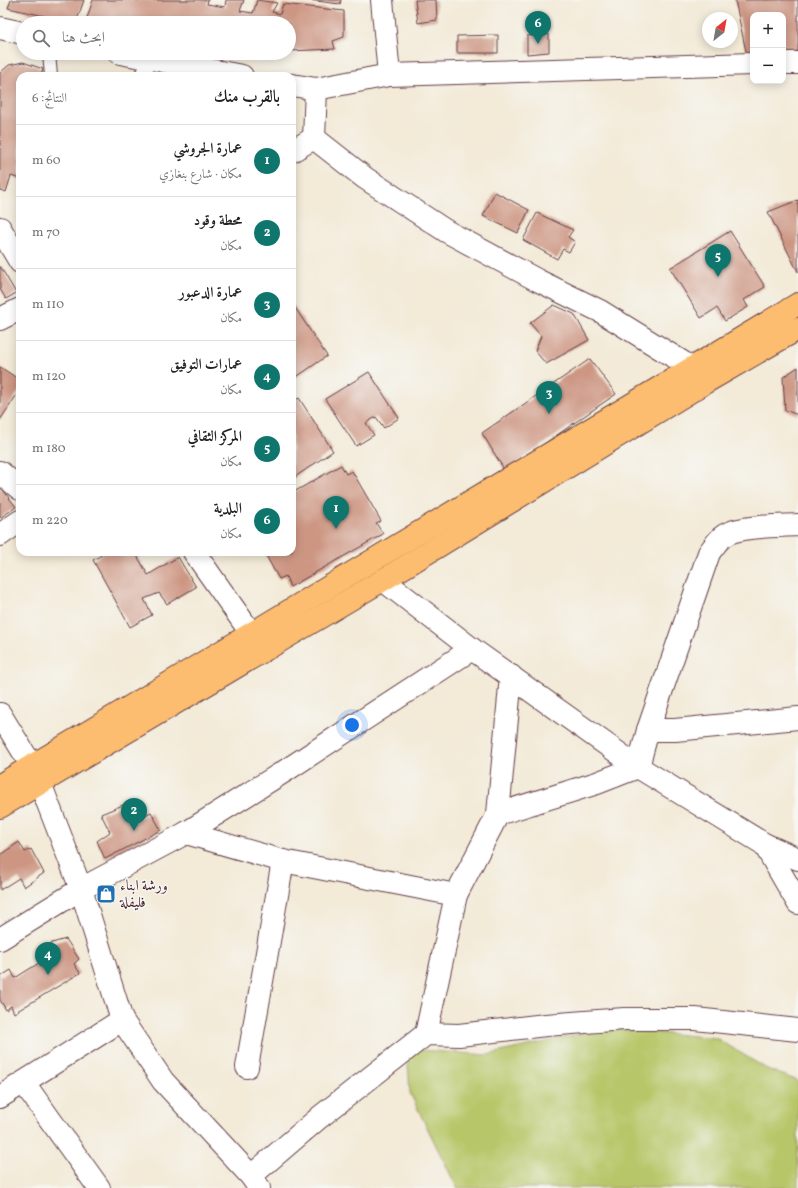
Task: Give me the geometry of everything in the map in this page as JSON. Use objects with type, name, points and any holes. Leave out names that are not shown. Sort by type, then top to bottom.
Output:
[{"type":"highway","points":[[0,785],[36,775],[383,580],[699,375],[798,304]]},
{"type":"highway","points":[[0,808],[36,775],[251,633],[699,375],[798,329]]},
{"type":"street","points":[[382,0],[389,74]]},
{"type":"street","points":[[0,28],[16,31]]},
{"type":"street","points":[[132,60],[146,68],[194,72]]},
{"type":"street","points":[[786,63],[798,63]]},
{"type":"street","points":[[296,86],[316,89],[389,74],[750,64]]},
{"type":"street","points":[[314,138],[316,89]]},
{"type":"street","points":[[296,149],[314,138]]},
{"type":"street","points":[[314,138],[365,178],[446,231],[537,280],[600,311],[699,375]]},
{"type":"street","points":[[0,228],[16,255]]},
{"type":"street","points":[[0,318],[16,311]]},
{"type":"street","points":[[0,472],[16,486]]},
{"type":"street","points":[[0,535],[16,524]]},
{"type":"street","points":[[638,767],[648,730],[709,553],[717,542],[728,533],[752,528],[798,524]]},
{"type":"street","points":[[197,556],[251,633]]},
{"type":"street","points":[[383,580],[472,649],[638,767],[764,844],[798,859]]},
{"type":"street","points":[[0,939],[81,889],[186,833],[285,771],[472,649]]},
{"type":"street","points":[[0,714],[36,775],[81,889],[122,1020],[163,1081],[255,1182],[320,1117],[426,1034],[456,895],[498,814],[511,676]]},
{"type":"street","points":[[648,730],[675,730],[798,718]]},
{"type":"street","points":[[498,814],[597,783],[638,767]]},
{"type":"street","points":[[186,833],[283,861],[456,895]]},
{"type":"street","points":[[764,844],[798,904]]},
{"type":"street","points":[[247,1067],[283,861]]},
{"type":"street","points":[[426,1034],[459,1035],[546,1025],[624,1019],[695,1020],[798,1030]]},
{"type":"street","points":[[0,1097],[122,1020]]},
{"type":"street","points":[[24,1083],[99,1188]]},
{"type":"lane","points":[[50,60],[51,72]]},
{"type":"green space","points":[[607,1028],[716,1038],[767,1069],[798,1081],[798,1188],[457,1188],[410,1093],[407,1049],[487,1055]]},
{"type":"building","points":[[11,0],[84,0],[78,16],[44,16],[8,8]]},
{"type":"building","points":[[93,0],[208,0],[207,4],[225,7],[226,0],[244,0],[240,11],[253,13],[257,0],[277,3],[272,12],[280,14],[283,4],[344,11],[344,37],[333,41],[335,49],[296,51],[296,16],[88,16]]},
{"type":"building","points":[[308,0],[341,0],[340,4]]},
{"type":"building","points":[[415,0],[436,0],[437,20],[418,23]]},
{"type":"building","points":[[735,0],[798,0],[798,51],[786,53],[786,12],[750,12],[750,61],[748,61]]},
{"type":"building","points":[[549,34],[549,52],[527,54],[527,36]]},
{"type":"building","points":[[498,35],[498,53],[457,53],[457,36]]},
{"type":"building","points":[[23,62],[43,69],[42,72],[16,72],[16,178],[11,176],[6,192],[0,190],[0,73],[9,65]]},
{"type":"building","points":[[495,192],[529,210],[518,233],[483,216]]},
{"type":"building","points":[[798,200],[798,272],[768,212]]},
{"type":"building","points":[[537,213],[573,230],[568,237],[575,242],[569,252],[563,249],[557,259],[523,240]]},
{"type":"building","points":[[730,231],[765,287],[744,300],[748,307],[725,321],[717,308],[701,318],[670,268]]},
{"type":"building","points":[[0,266],[16,293],[6,299],[0,289]]},
{"type":"building","points":[[554,305],[574,314],[589,340],[546,364],[535,351],[541,336],[530,323]]},
{"type":"building","points":[[296,309],[327,356],[296,377]]},
{"type":"building","points":[[590,359],[616,394],[505,471],[482,433]]},
{"type":"building","points":[[0,367],[16,377],[16,396],[0,420]]},
{"type":"building","points":[[798,367],[798,415],[785,410],[783,377]]},
{"type":"building","points":[[369,372],[399,418],[384,428],[376,417],[366,423],[374,435],[356,446],[325,399]]},
{"type":"building","points":[[299,398],[333,451],[296,476],[296,400]]},
{"type":"building","points":[[341,465],[346,474],[352,471],[381,521],[376,523],[383,534],[290,587],[286,576],[279,579],[266,556],[296,556],[296,491]]},
{"type":"building","points":[[0,486],[16,507],[0,518]]},
{"type":"building","points":[[100,556],[137,556],[148,575],[178,557],[196,587],[167,604],[159,593],[144,599],[152,615],[130,627],[93,560]]},
{"type":"building","points":[[123,805],[133,822],[151,812],[161,830],[105,859],[97,841],[110,832],[101,814]]},
{"type":"building","points":[[19,842],[25,852],[31,849],[44,873],[24,887],[19,878],[0,890],[0,855]]},
{"type":"building","points":[[66,939],[79,959],[74,964],[80,973],[14,1013],[11,1006],[6,1010],[0,1000],[0,977],[11,970],[15,978],[47,958],[41,949],[52,943]]},
{"type":"place","name":"البلدية","points":[[538,44]]},
{"type":"place","name":"المركز الثقافي","points":[[718,277]]},
{"type":"place","name":"عمارة الدعبور","points":[[549,414]]},
{"type":"place","name":"عمارة الجروشي","points":[[336,529]]},
{"type":"place","name":"محطة وقود","points":[[134,831]]},
{"type":"place","name":"ورشة ابناء فليفلة","points":[[106,894]]},
{"type":"place","name":"عمارات التوفيق","points":[[48,975]]}]
